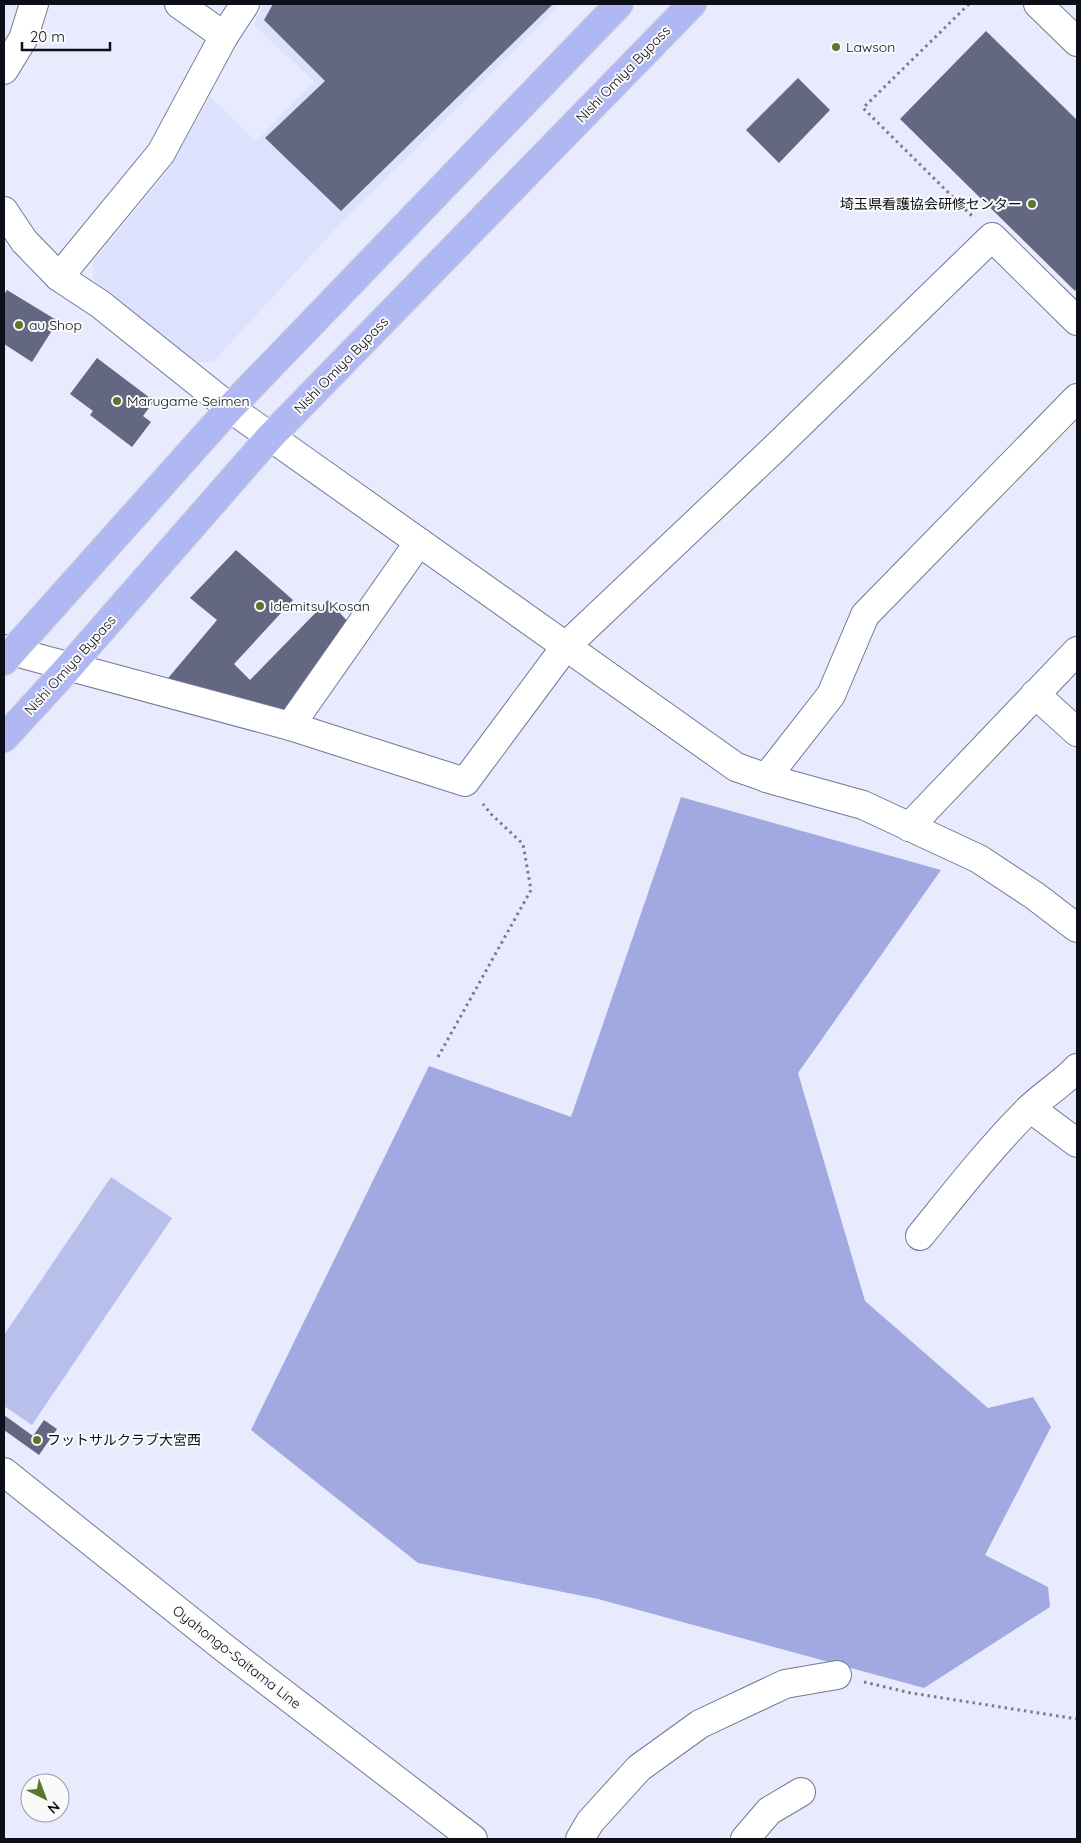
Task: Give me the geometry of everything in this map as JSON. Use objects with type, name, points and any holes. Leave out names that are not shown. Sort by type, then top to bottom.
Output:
[{"type":"highway","points":[[6,654],[230,408],[619,4]]},
{"type":"highway","name":"Nishi Omiya Bypass","points":[[4,738],[69,667],[270,437],[692,4]]},
{"type":"street","points":[[4,70],[13,34],[34,4]]},
{"type":"street","points":[[180,4],[224,36]]},
{"type":"street","points":[[59,277],[161,153],[224,36],[245,4]]},
{"type":"street","points":[[1038,4],[1077,42]]},
{"type":"street","points":[[4,211],[24,241],[59,277],[100,304],[230,408],[736,767],[766,778],[863,805],[979,859],[1035,896],[1077,928]]},
{"type":"street","points":[[6,654],[69,667],[290,726],[465,782],[566,646],[773,450],[992,237],[1077,321]]},
{"type":"street","points":[[766,778],[831,694],[865,615],[1077,398]]},
{"type":"street","points":[[290,726],[419,542]]},
{"type":"street","points":[[909,827],[1077,651]]},
{"type":"street","points":[[1035,694],[1077,732]]},
{"type":"street","points":[[920,1236],[994,1145],[1030,1108],[1064,1082],[1077,1068]]},
{"type":"street","points":[[1030,1108],[1077,1143]]},
{"type":"street","name":"Oyahongo-Saitama Line","points":[[4,1472],[223,1647],[473,1839]]},
{"type":"street","points":[[580,1839],[590,1822],[639,1768],[700,1724],[784,1684],[837,1675]]},
{"type":"street","points":[[745,1839],[769,1811],[801,1792]]},
{"type":"path","points":[[969,4],[863,108],[992,237]]},
{"type":"path","points":[[438,1057],[531,890],[523,844],[490,814],[465,782]]},
{"type":"path","points":[[837,1675],[911,1693],[1077,1719]]},
{"type":"shaded area","points":[[264,4],[561,4],[340,224],[213,362],[195,362],[93,279],[93,262],[170,168],[210,97],[256,141],[314,82],[254,24]]},
{"type":"shaded area","points":[[681,797],[941,870],[798,1073],[865,1301],[988,1408],[1033,1397],[1051,1427],[985,1555],[1048,1587],[1050,1607],[924,1688],[598,1599],[418,1563],[251,1430],[429,1066],[571,1117]]},
{"type":"shaded area","points":[[111,1177],[172,1218],[32,1425],[4,1406],[4,1335]]},
{"type":"building","points":[[273,4],[553,4],[341,211],[265,138],[325,81],[264,20]]},
{"type":"building","name":"埼玉県看護協会研修センター","points":[[986,31],[1077,120],[1077,288],[1075,291],[900,119]]},
{"type":"building","points":[[798,78],[830,110],[779,163],[746,130]]},
{"type":"building","points":[[7,290],[58,321],[32,362],[4,344],[4,295]]},
{"type":"building","points":[[97,358],[154,401],[143,416],[151,422],[132,447],[90,415],[93,411],[70,394]]},
{"type":"building","points":[[236,550],[293,600],[234,664],[250,680],[328,600],[350,624],[288,711],[164,683],[217,620],[190,598]]},
{"type":"building","points":[[4,1415],[33,1436],[44,1420],[57,1429],[39,1455],[4,1430]]},
{"type":"place","name":"Lawson","points":[[836,47]]},
{"type":"place","name":"埼玉県看護協会研修センター","points":[[1032,204]]},
{"type":"place","name":"au Shop","points":[[19,325]]},
{"type":"place","name":"Marugame Seimen","points":[[117,401]]},
{"type":"place","name":"Idemitsu Kosan","points":[[260,606]]},
{"type":"place","name":"フットサルクラブ大宮西","points":[[37,1440]]}]
